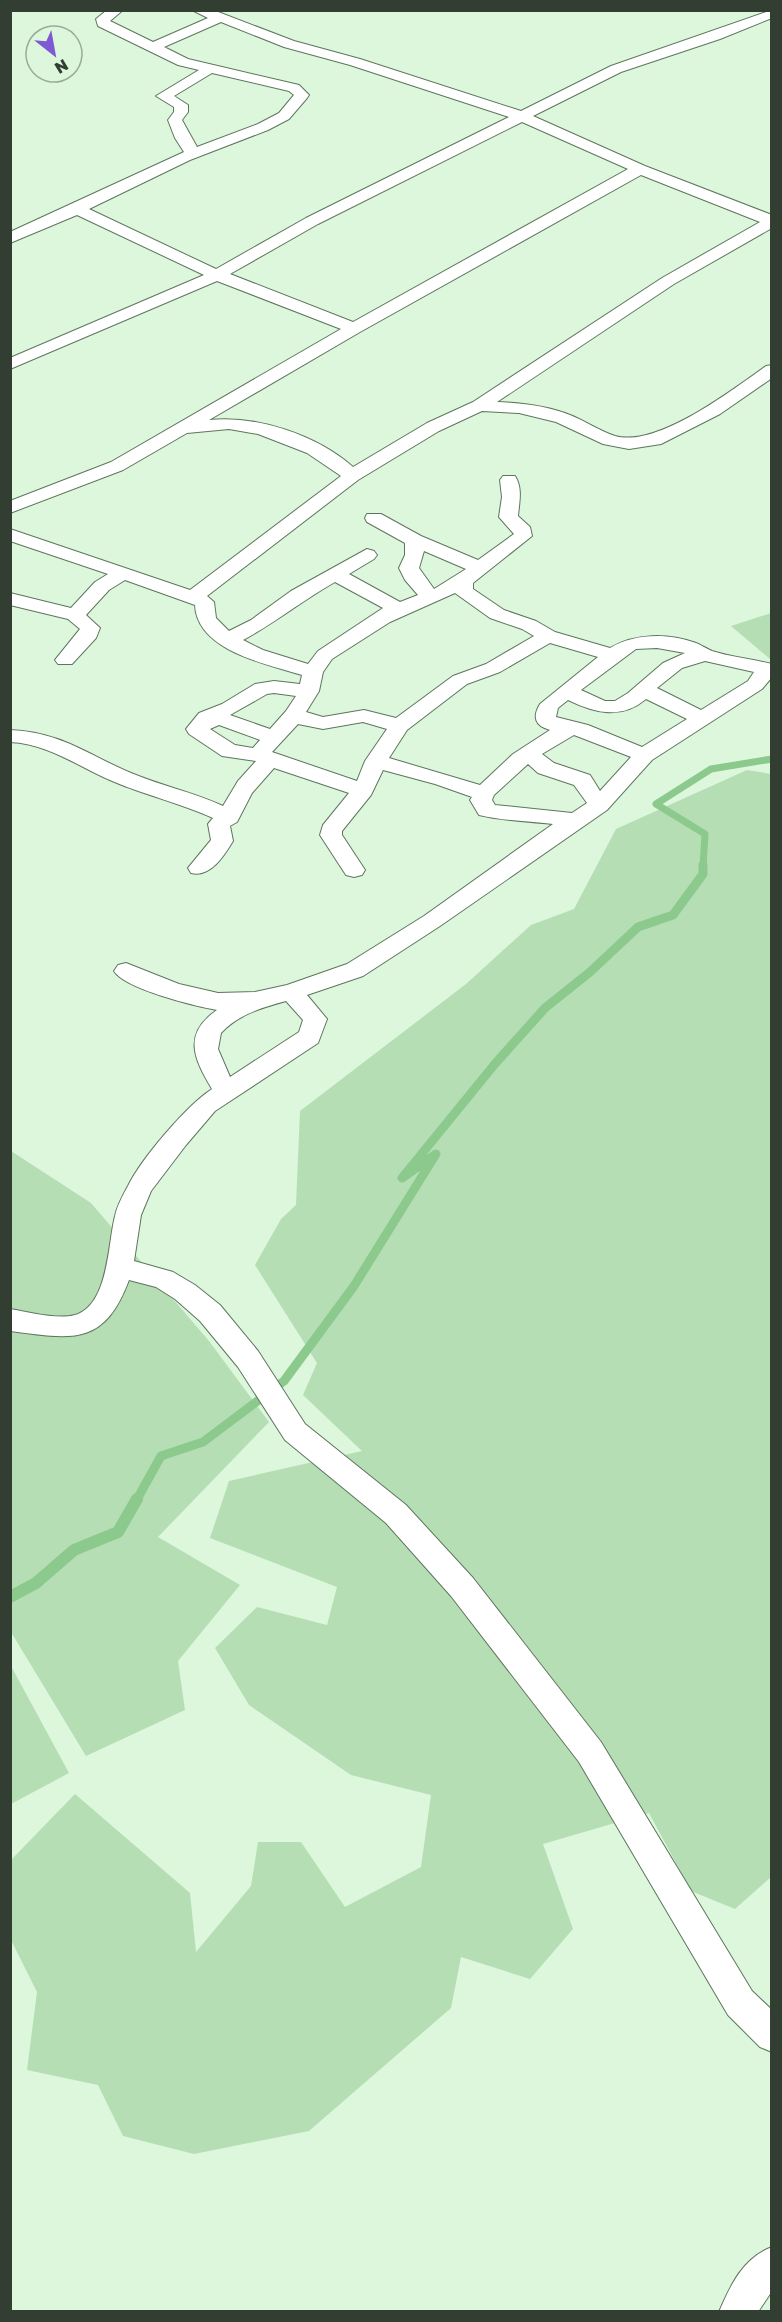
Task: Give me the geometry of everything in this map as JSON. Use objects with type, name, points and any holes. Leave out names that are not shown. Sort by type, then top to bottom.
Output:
[{"type":"street","points":[[10,238],[275,120],[295,105],[302,95],[300,91],[285,85],[183,62],[104,23],[103,19],[117,10]]},
{"type":"street","points":[[198,10],[289,44],[355,62],[520,116],[640,169],[771,221]]},
{"type":"street","points":[[10,364],[217,275],[312,221],[616,69],[715,36],[730,22],[771,13]]},
{"type":"street","points":[[153,48],[164,41],[220,18]]},
{"type":"street","points":[[195,154],[185,146],[177,128],[175,120],[181,112],[181,105],[163,96],[205,73],[207,68]]},
{"type":"street","points":[[10,508],[117,466],[354,328],[640,169]]},
{"type":"street","points":[[77,209],[217,275],[354,328]]},
{"type":"street","points":[[193,597],[352,476],[433,427],[480,406],[668,281],[771,221]]},
{"type":"street","points":[[480,406],[519,408],[562,418],[609,440],[629,444],[655,440],[700,418],[767,380]]},
{"type":"street","points":[[177,430],[232,424],[254,427],[332,458],[352,476]]},
{"type":"street","points":[[199,868],[222,841],[219,824],[230,817],[232,806],[274,738],[294,715],[332,649],[384,610],[431,598],[463,581],[525,533],[508,517],[511,497],[509,480]]},
{"type":"street","points":[[10,495],[31,501]]},
{"type":"street","points":[[374,518],[414,540],[480,568]]},
{"type":"street","points":[[10,535],[204,602],[208,622],[228,640],[311,682]]},
{"type":"street","points":[[414,540],[415,555],[409,568],[415,580],[431,598]]},
{"type":"street","points":[[228,640],[367,555]]},
{"type":"street","points":[[75,615],[96,591],[122,574]]},
{"type":"street","points":[[335,574],[384,610]]},
{"type":"street","points":[[463,581],[463,591],[496,614],[529,625],[548,636],[613,656]]},
{"type":"street","points":[[10,599],[75,615],[86,622],[90,628],[89,634],[65,660]]},
{"type":"street","points":[[354,870],[331,836],[331,830],[363,789],[376,761],[399,726],[460,680],[493,668],[548,636]]},
{"type":"street","points":[[126,971],[177,992],[207,1001],[249,1001],[291,992],[355,970],[432,921],[598,805],[620,784],[644,755],[755,685],[769,669],[705,655],[689,647],[657,642],[631,644],[550,704],[544,716],[551,724],[591,733],[644,755]]},
{"type":"street","points":[[566,691],[605,707],[633,701],[646,691],[659,675],[685,658],[705,655]]},
{"type":"street","points":[[196,729],[206,717],[229,708],[262,688],[311,682]]},
{"type":"street","points":[[646,691],[702,718]]},
{"type":"street","points":[[294,715],[323,723],[364,716],[399,726]]},
{"type":"street","points":[[196,729],[207,722],[221,719],[274,738]]},
{"type":"street","points":[[196,729],[229,751],[264,757],[363,789]]},
{"type":"street","points":[[572,729],[498,776],[482,794],[481,800],[487,810],[506,815],[526,814],[574,820]]},
{"type":"street","points":[[10,736],[31,737],[74,752],[121,777],[166,795],[192,800],[230,817]]},
{"type":"street","points":[[523,758],[531,779]]},
{"type":"street","points":[[523,758],[582,780],[598,805]]},
{"type":"street","points":[[376,761],[443,779],[482,794]]},
{"type":"street","points":[[498,776],[582,780]]},
{"type":"street","points":[[10,1320],[47,1325],[81,1324],[99,1310],[112,1293],[120,1267],[128,1215],[140,1187],[177,1138],[206,1105],[309,1037],[315,1019],[291,992]]},
{"type":"street","points":[[225,1091],[204,1052],[207,1035],[215,1023],[249,1001]]},
{"type":"street","points":[[120,1267],[164,1280],[185,1292],[210,1313],[248,1359],[295,1432],[396,1514],[462,1587],[590,1752],[740,2003],[771,2036]]},
{"type":"street","points":[[738,2312],[753,2283],[771,2265]]},
{"type":"green space","points":[[772,613],[771,660],[731,626]]},
{"type":"green space","points":[[747,770],[771,774],[771,1877],[735,1909],[691,1891],[649,1813],[543,1844],[573,1929],[530,1979],[461,1957],[451,2008],[309,2131],[194,2154],[123,2136],[98,2085],[27,2070],[37,1992],[11,1940],[11,1860],[75,1794],[190,1893],[196,1952],[251,1886],[258,1842],[301,1842],[345,1907],[421,1867],[431,1795],[351,1775],[249,1705],[215,1648],[257,1607],[327,1625],[337,1587],[210,1538],[229,1481],[362,1451],[303,1395],[317,1363],[255,1265],[281,1219],[296,1205],[300,1111],[466,984],[531,925],[574,909],[616,829]]},
{"type":"green space","points":[[11,1151],[91,1203],[209,1341],[269,1422],[158,1537],[240,1585],[178,1661],[185,1710],[86,1756],[11,1632]]},
{"type":"green space","points":[[11,1666],[69,1773],[10,1804]]},
{"type":"waterway","points":[[703,867],[705,834],[656,804],[711,769],[772,759]]},
{"type":"waterway","points":[[136,1501],[161,1456],[203,1442],[284,1381],[354,1286],[436,1154],[402,1178],[494,1065],[545,1008],[590,972],[638,927],[673,915],[703,874],[703,867]]},
{"type":"waterway","points":[[10,1597],[36,1583],[74,1550],[118,1532],[137,1499]]}]
